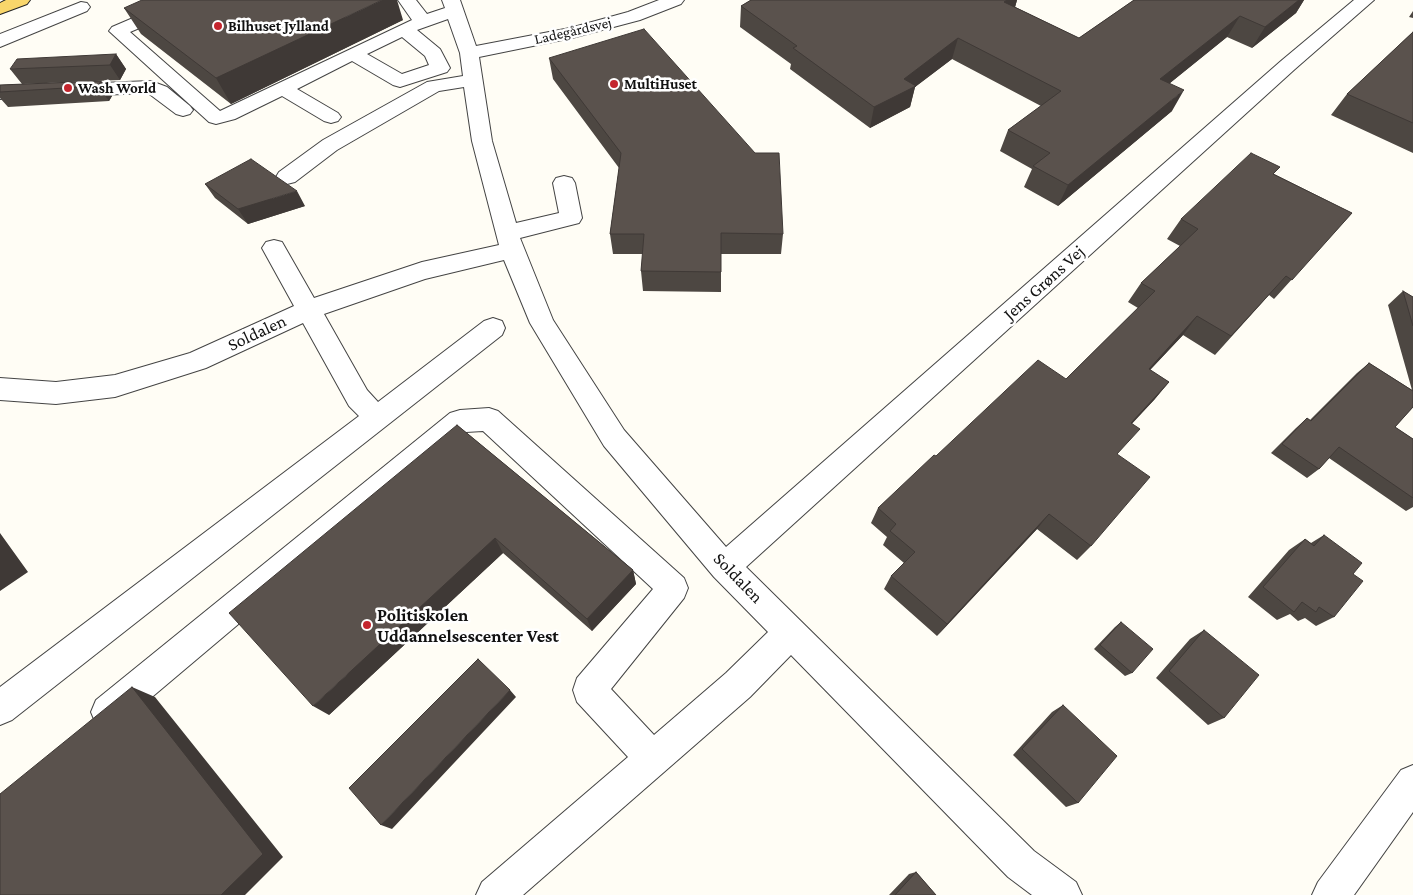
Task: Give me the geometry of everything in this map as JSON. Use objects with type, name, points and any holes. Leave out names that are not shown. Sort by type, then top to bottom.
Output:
[{"type":"main road","points":[[0,9],[21,0]]},
{"type":"street","points":[[0,41],[100,15],[190,0]]},
{"type":"street","points":[[407,0],[423,22]]},
{"type":"street","name":"Ladegårdsvej","points":[[470,53],[572,33],[634,16],[675,0]]},
{"type":"street","name":"Jens Grøns Vej","points":[[725,568],[1273,78],[1364,0]]},
{"type":"street","points":[[0,93],[151,87],[160,91],[196,120],[216,118],[228,115],[283,89],[404,29],[423,22],[453,5]]},
{"type":"street","name":"Soldalen","points":[[453,5],[470,53],[482,141],[509,242],[542,323],[614,438],[725,568],[1021,864],[1044,895]]},
{"type":"street","points":[[100,15],[216,118]]},
{"type":"street","points":[[353,54],[400,81],[440,68],[433,53],[404,29]]},
{"type":"street","points":[[287,177],[330,145],[434,86],[473,80]]},
{"type":"street","points":[[283,89],[331,117]]},
{"type":"street","points":[[509,242],[571,218],[564,183]]},
{"type":"street","name":"Soldalen","points":[[0,389],[56,393],[115,386],[197,360],[308,310],[509,242]]},
{"type":"street","points":[[274,248],[358,398],[376,417]]},
{"type":"street","points":[[0,708],[493,328]]},
{"type":"street","points":[[84,732],[460,421],[489,419],[673,588],[590,690],[653,759]]},
{"type":"street","points":[[495,895],[738,685],[790,633]]},
{"type":"street","points":[[1331,895],[1413,782]]},
{"type":"street","name":"Soldalen","points":[[1021,864],[1063,895]]},
{"type":"building","points":[[142,0],[382,0],[216,78],[124,8]]},
{"type":"building","points":[[751,0],[1007,0],[1004,2],[1079,38],[1134,0],[1299,0],[1265,27],[1240,16],[1160,79],[1184,90],[1068,185],[1033,166],[1050,153],[1008,130],[1061,91],[958,38],[904,79],[916,86],[874,107],[793,48],[797,46],[741,6]]},
{"type":"building","points":[[644,29],[755,153],[779,153],[783,234],[721,233],[721,272],[641,271],[644,234],[610,234],[621,153],[549,58]]},
{"type":"building","points":[[1413,32],[1413,123],[1347,94]]},
{"type":"building","points":[[116,54],[110,65],[10,69],[17,59]]},
{"type":"building","points":[[101,81],[98,86],[0,92],[0,85]]},
{"type":"building","points":[[1251,153],[1280,167],[1273,174],[1352,213],[1292,280],[1286,276],[1231,336],[1197,316],[1149,369],[1169,382],[1131,423],[1140,429],[1117,454],[1150,477],[1091,546],[1049,514],[947,624],[891,576],[915,552],[890,531],[896,524],[878,508],[1038,360],[1066,379],[1155,291],[1141,283],[1198,229],[1181,219]]},
{"type":"building","points":[[251,159],[297,191],[238,209],[205,184]]},
{"type":"building","points":[[1403,291],[1413,297],[1413,326]]},
{"type":"building","points":[[1369,363],[1413,391],[1413,407],[1395,427],[1413,439],[1413,498],[1339,447],[1319,469],[1282,444],[1307,418],[1311,421]]},
{"type":"building","points":[[457,425],[633,570],[587,619],[495,538],[313,706],[229,613]]},
{"type":"building","points":[[1324,535],[1362,563],[1353,574],[1363,581],[1334,617],[1319,607],[1316,612],[1302,602],[1294,612],[1263,587],[1305,539],[1314,546]]},
{"type":"building","points":[[1121,622],[1153,649],[1132,673],[1100,645]]},
{"type":"building","points":[[1204,630],[1259,675],[1224,718],[1169,671]]},
{"type":"building","points":[[478,659],[510,690],[381,825],[349,788]]},
{"type":"building","points":[[132,687],[263,854],[221,895],[0,895],[0,794]]},
{"type":"building","points":[[1063,705],[1117,756],[1078,803],[1022,749]]},
{"type":"building","points":[[916,872],[936,895],[895,895]]},
{"type":"place","name":"Bilhuset Jylland","points":[[218,26]]},
{"type":"place","name":"MultiHuset","points":[[614,84]]},
{"type":"place","name":"Wash World","points":[[68,88]]},
{"type":"place","name":"Politiskolen Uddannelsescenter Vest","points":[[367,625]]}]
